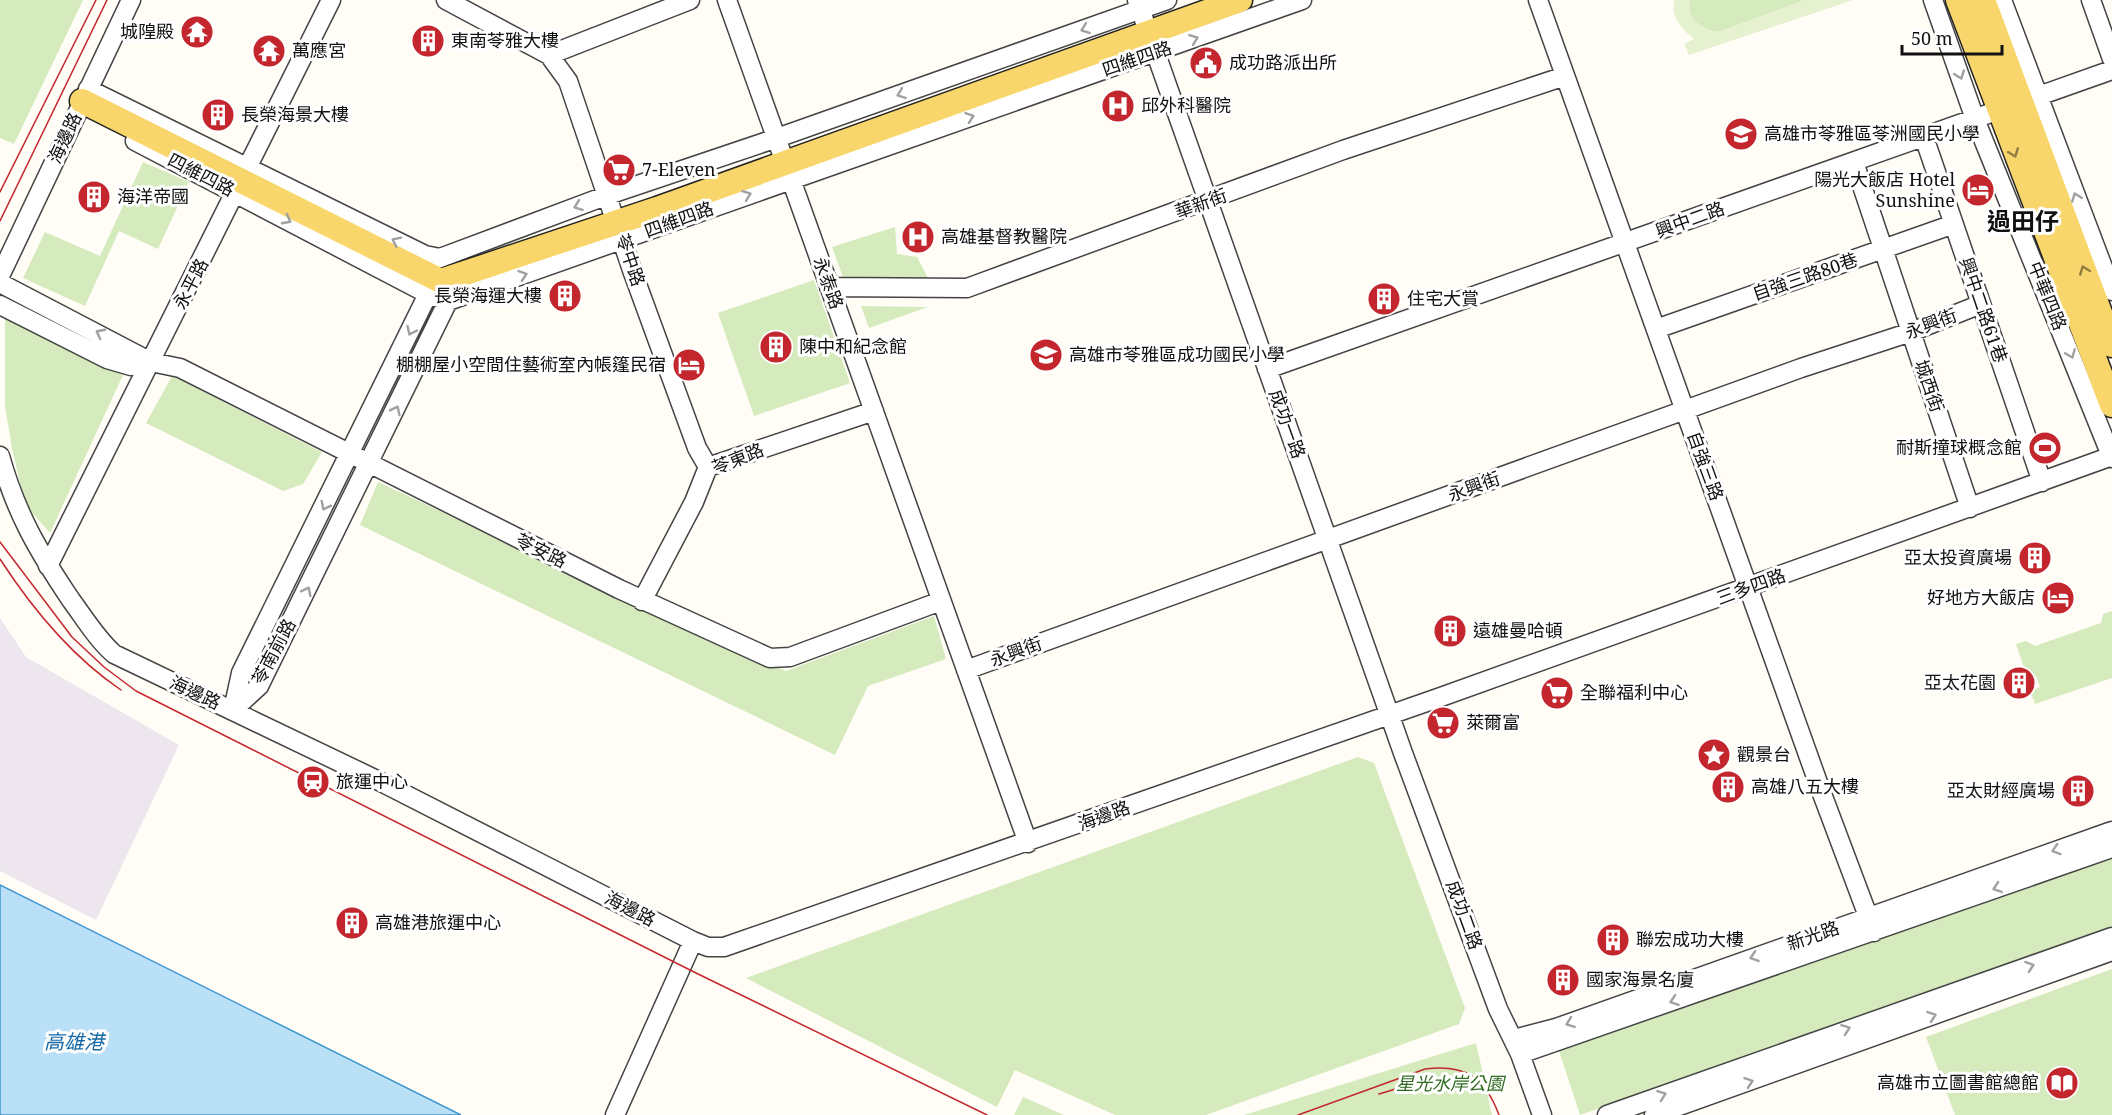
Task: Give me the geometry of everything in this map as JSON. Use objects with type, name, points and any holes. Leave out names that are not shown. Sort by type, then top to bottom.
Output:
[{"type":"main road","name":"四維四路","points":[[82,100],[439,283],[620,232],[788,170],[1152,43],[1240,0]]},
{"type":"main road","name":"中華四路","points":[[1958,0],[1987,115],[2112,405]]},
{"type":"main road","points":[[1983,0],[2029,100],[2112,345]]},
{"type":"street","name":"海邊路","points":[[0,276],[131,0]]},
{"type":"street","name":"永平路","points":[[48,566],[331,0]]},
{"type":"street","name":"苓中路","points":[[446,0],[549,55],[568,81],[698,448],[708,467]]},
{"type":"street","points":[[549,55],[690,0]]},
{"type":"street","name":"永泰路","points":[[727,0],[1028,843]]},
{"type":"street","points":[[439,283],[608,195],[777,138],[1139,5],[1167,0]]},
{"type":"street","name":"四維四路","points":[[1152,43],[1302,0]]},
{"type":"street","name":"自強三路","points":[[1538,0],[1821,791],[1871,924]]},
{"type":"street","name":"中華四路","points":[[1933,0],[1987,115],[2112,456]]},
{"type":"street","points":[[2002,0],[2029,100],[2112,291]]},
{"type":"street","points":[[2091,0],[2112,59]]},
{"type":"street","points":[[1139,5],[1152,43]]},
{"type":"street","name":"成功一路","points":[[1152,43],[1389,714]]},
{"type":"street","name":"興中二路","points":[[1267,369],[2112,70]]},
{"type":"street","name":"華新街","points":[[829,287],[968,288],[1343,150],[1565,76]]},
{"type":"street","name":"興中二路61巷","points":[[1924,137],[2042,482]]},
{"type":"street","name":"城西街","points":[[1854,162],[1971,508]]},
{"type":"street","name":"自強三路80巷","points":[[1656,329],[1954,224]]},
{"type":"street","name":"苓安路","points":[[0,283],[151,362],[180,368],[642,601],[770,658],[790,657],[941,601]]},
{"type":"street","name":"苓南前路","points":[[233,710],[241,673],[439,283]]},
{"type":"street","name":"苓南前路","points":[[233,710],[259,686],[370,463],[439,283]]},
{"type":"street","name":"永興街","points":[[966,670],[1801,368],[1911,332],[1981,304]]},
{"type":"street","name":"苓安路","points":[[0,305],[107,359],[131,366],[151,362]]},
{"type":"street","name":"苓東路","points":[[642,601],[694,502],[708,467],[874,411]]},
{"type":"street","name":"海邊路","points":[[0,456],[24,526],[48,566],[103,644],[114,654],[381,782],[708,947],[724,947],[742,942],[1389,714]]},
{"type":"street","name":"三多四路","points":[[1389,714],[2112,456]]},
{"type":"street","name":"成功二路","points":[[1389,714],[1498,1009],[1517,1046],[1542,1115]]},
{"type":"street","name":"新光路","points":[[1871,924],[2112,831]]},
{"type":"street","name":"新光路","points":[[1517,1046],[1556,1028],[1871,924],[2112,848]]},
{"type":"street","points":[[1607,1115],[2112,938]]},
{"type":"street","points":[[615,1115],[693,941]]},
{"type":"street","points":[[1654,1115],[2112,951]]},
{"type":"shaded area","points":[[0,618],[26,657],[179,745],[96,920],[0,871]]},
{"type":"green space","points":[[0,0],[83,0],[14,144],[0,138]]},
{"type":"green space","points":[[1674,0],[1690,0],[1692,18],[1701,26],[1719,32],[1805,0],[1853,0],[1689,55],[1684,44],[1694,39],[1681,27],[1676,18]]},
{"type":"green space","points":[[1690,0],[1805,0],[1719,32],[1701,26],[1692,18]]},
{"type":"green space","points":[[143,162],[189,182],[158,249],[119,231],[85,306],[23,278],[45,232],[100,256]]},
{"type":"green space","points":[[895,227],[897,254],[917,257],[929,280],[844,280],[832,247]]},
{"type":"green space","points":[[814,280],[850,383],[754,416],[718,313]]},
{"type":"green space","points":[[861,306],[928,307],[869,328]]},
{"type":"green space","points":[[5,315],[123,375],[50,533],[25,505],[12,448],[5,406]]},
{"type":"green space","points":[[172,376],[322,452],[303,484],[283,491],[146,423]]},
{"type":"green space","points":[[378,482],[786,671],[934,616],[946,659],[868,686],[835,755],[360,525]]},
{"type":"green space","points":[[2112,611],[2112,678],[2035,704],[2030,691],[2040,687],[2036,676],[2028,679],[2016,644],[2026,641],[2035,646],[2101,623],[2103,614]]},
{"type":"green space","points":[[1358,757],[1374,763],[1465,1008],[1459,1024],[1206,1115],[1115,1115],[1015,1070],[997,1107],[746,978]]},
{"type":"green space","points":[[2112,854],[2112,930],[1580,1115],[1559,1051]]},
{"type":"green space","points":[[2112,969],[2112,1115],[1955,1115],[1926,1037]]},
{"type":"green space","name":"星光水岸公園","points":[[1476,1043],[1492,1115],[1244,1115]]},
{"type":"green space","points":[[1023,1097],[1064,1115],[1014,1115]]},
{"type":"water","name":"高雄港","points":[[0,885],[461,1115],[0,1115]]},
{"type":"tram line","points":[[0,192],[96,0]]},
{"type":"tram line","points":[[0,221],[107,0]]},
{"type":"tram line","points":[[0,542],[72,637],[104,667],[136,691],[696,973],[987,1115]]},
{"type":"tram line","points":[[0,559],[54,631],[103,677],[121,690]]},
{"type":"tram line","points":[[1298,1115],[1425,1069],[1439,1068],[1462,1071],[1480,1082],[1499,1115]]},
{"type":"tram line","points":[[1379,1094],[1416,1082],[1441,1078],[1453,1078],[1476,1088]]},
{"type":"place","name":"城隍殿","points":[[197,32]]},
{"type":"place","name":"東南苓雅大樓","points":[[428,41]]},
{"type":"place","name":"萬應宮","points":[[269,51]]},
{"type":"place","name":"成功路派出所","points":[[1206,63]]},
{"type":"place","name":"邱外科醫院","points":[[1118,106]]},
{"type":"place","name":"長榮海景大樓","points":[[218,115]]},
{"type":"place","name":"高雄市苓雅區苓洲國民小學","points":[[1741,134]]},
{"type":"place","name":"7-Eleven","points":[[619,170]]},
{"type":"place","name":"陽光大飯店 Hotel Sunshine","points":[[1978,190]]},
{"type":"place","name":"海洋帝國","points":[[94,197]]},
{"type":"place","name":"高雄基督教醫院","points":[[918,237]]},
{"type":"place","name":"長榮海運大樓","points":[[565,296]]},
{"type":"place","name":"住宅大賞","points":[[1384,299]]},
{"type":"place","name":"陳中和紀念館","points":[[776,347]]},
{"type":"place","name":"高雄市苓雅區成功國民小學","points":[[1046,355]]},
{"type":"place","name":"棚棚屋小空間住藝術室內帳篷民宿","points":[[689,365]]},
{"type":"place","name":"耐斯撞球概念館","points":[[2045,448]]},
{"type":"place","name":"亞太投資廣場","points":[[2035,558]]},
{"type":"place","name":"好地方大飯店","points":[[2058,598]]},
{"type":"place","name":"遠雄曼哈頓","points":[[1450,631]]},
{"type":"place","name":"亞太花園","points":[[2019,683]]},
{"type":"place","name":"全聯福利中心","points":[[1557,693]]},
{"type":"place","name":"萊爾富","points":[[1443,723]]},
{"type":"place","name":"觀景台","points":[[1714,755]]},
{"type":"place","name":"旅運中心","points":[[313,782]]},
{"type":"place","name":"高雄八五大樓","points":[[1728,787]]},
{"type":"place","name":"亞太財經廣場","points":[[2078,791]]},
{"type":"place","name":"高雄港旅運中心","points":[[352,923]]},
{"type":"place","name":"聯宏成功大樓","points":[[1613,940]]},
{"type":"place","name":"國家海景名廈","points":[[1563,980]]},
{"type":"place","name":"高雄市立圖書館總館","points":[[2062,1083]]},
{"type":"district","name":"過田仔","points":[[2023,222]]}]
